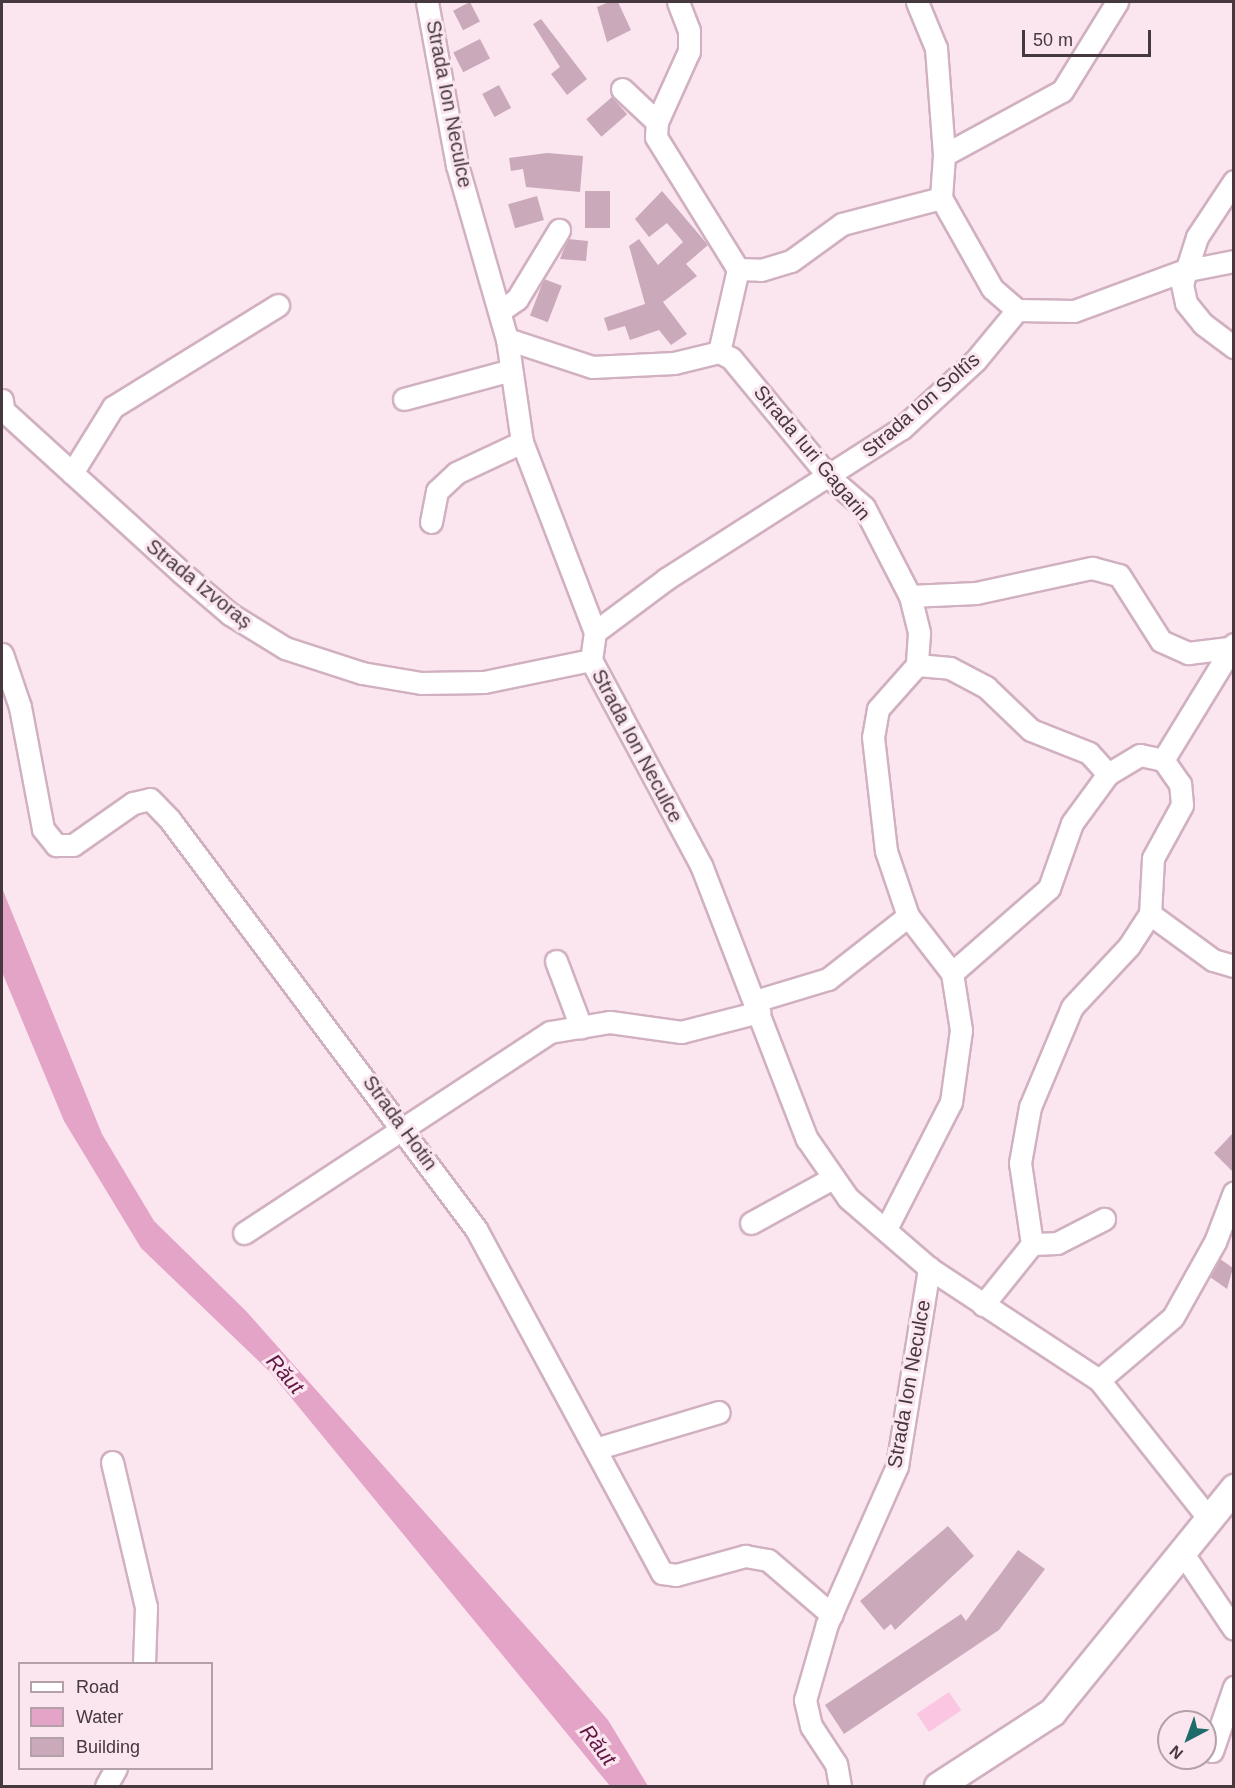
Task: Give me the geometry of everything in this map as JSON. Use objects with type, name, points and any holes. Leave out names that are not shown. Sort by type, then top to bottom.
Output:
[{"type":"main road","points":[[938,1786],[1052,1712],[1184,1555],[1233,1488]]},
{"type":"street","name":"Strada Ion Neculce","points":[[427,2],[457,165],[507,339],[508,371],[522,442],[596,632],[591,660],[701,865],[807,1139],[833,1178],[929,1268],[897,1466],[832,1615],[805,1700],[811,1726],[836,1764],[840,1786]]},
{"type":"street","points":[[507,339],[592,367],[674,363],[719,352],[738,269],[660,148],[657,122],[689,51],[689,30],[678,2]]},
{"type":"street","points":[[917,2],[936,48],[944,155],[941,198],[992,288],[1017,310],[1074,311],[1183,271],[1233,261]]},
{"type":"street","points":[[944,155],[1062,92],[1117,2]]},
{"type":"street","points":[[622,89],[657,122]]},
{"type":"street","points":[[1233,181],[1183,271],[1186,303],[1233,347]]},
{"type":"street","points":[[738,269],[761,270],[791,261],[842,224],[941,198]]},
{"type":"street","points":[[500,311],[517,299],[559,230]]},
{"type":"street","points":[[72,473],[113,407],[278,305]]},
{"type":"street","name":"Strada Ion Soltîs","points":[[596,632],[666,579],[901,429],[975,362],[1017,310]]},
{"type":"street","name":"Strada Iuri Gagarin","points":[[719,352],[740,366],[829,477],[864,507],[910,596],[919,633],[917,665]]},
{"type":"street","points":[[404,399],[508,371]]},
{"type":"street","name":"Strada Izvoraș","points":[[2,406],[72,473],[230,614],[285,648],[362,673],[420,683],[484,682],[591,660]]},
{"type":"street","points":[[431,522],[437,491],[456,473],[522,442]]},
{"type":"street","points":[[910,596],[976,593],[1092,568],[1119,575],[1161,641],[1188,653],[1231,646]]},
{"type":"street","points":[[1164,760],[1231,646]]},
{"type":"street","name":"Strada Hotin","points":[[2,654],[20,707],[43,829],[56,845],[73,845],[133,803],[150,799],[170,819],[404,1126],[476,1229],[662,1573],[676,1575],[745,1556],[768,1560],[832,1615]]},
{"type":"street","points":[[886,1229],[925,1162],[959,1077],[961,1030],[952,973],[908,916],[886,851],[873,737],[878,709],[917,665],[950,668],[986,687],[1031,730],[1089,753],[1108,774]]},
{"type":"street","points":[[952,973],[1048,888],[1072,823],[1108,774],[1140,755],[1164,760],[1180,784],[1182,805],[1153,858],[1150,914],[1129,946],[1072,1007],[1045,1065],[1020,1163],[1032,1244],[983,1305]]},
{"type":"street","points":[[1150,914],[1213,960],[1233,966]]},
{"type":"street","points":[[244,1233],[550,1032],[609,1022],[681,1032],[757,1007],[828,979],[908,916]]},
{"type":"street","points":[[556,961],[581,1027]]},
{"type":"street","points":[[751,1223],[833,1178]]},
{"type":"street","points":[[1099,1380],[1173,1317],[1215,1242],[1233,1192]]},
{"type":"street","points":[[1032,1244],[1058,1243],[1104,1220]]},
{"type":"street","points":[[929,1268],[1099,1380],[1209,1520]]},
{"type":"street","points":[[595,1449],[719,1412]]},
{"type":"street","points":[[112,1462],[146,1608],[144,1662]]},
{"type":"street","points":[[1184,1555],[1233,1629]]},
{"type":"street","points":[[1217,1736],[1233,1687]]},
{"type":"street","points":[[106,1786],[115,1770]]},
{"type":"shaded area","points":[[949,1692],[961,1710],[929,1732],[917,1714]]},
{"type":"water","name":"Răut","points":[[2,888],[102,1134],[154,1221],[246,1311],[569,1675],[608,1720],[648,1786],[610,1786],[270,1372],[141,1248],[64,1121],[2,972]]},
{"type":"building","points":[[470,2],[480,22],[463,30],[453,11]]},
{"type":"building","points":[[609,2],[618,2],[631,30],[607,42],[597,7]]},
{"type":"building","points":[[541,19],[587,79],[567,95],[551,74],[560,67],[533,24]]},
{"type":"building","points":[[480,39],[490,59],[463,72],[453,53]]},
{"type":"building","points":[[499,85],[511,108],[494,117],[482,94]]},
{"type":"building","points":[[612,97],[627,114],[601,137],[586,119]]},
{"type":"building","points":[[547,153],[583,156],[580,192],[526,187],[523,169],[511,171],[509,158]]},
{"type":"building","points":[[585,191],[610,191],[610,228],[585,228]]},
{"type":"building","points":[[662,191],[708,245],[686,264],[697,276],[663,302],[687,334],[671,345],[659,330],[630,340],[625,326],[608,331],[604,318],[645,304],[629,246],[639,239],[658,265],[683,242],[667,223],[649,237],[635,219]]},
{"type":"building","points":[[537,196],[544,220],[515,228],[508,204]]},
{"type":"building","points":[[568,239],[588,241],[586,261],[560,259]]},
{"type":"building","points":[[544,279],[562,286],[548,322],[530,315]]},
{"type":"building","points":[[1233,1133],[1233,1172],[1214,1153]]},
{"type":"building","points":[[1220,1259],[1233,1268],[1227,1289],[1210,1277]]},
{"type":"building","points":[[948,1526],[974,1556],[895,1630],[891,1624],[884,1630],[860,1601]]},
{"type":"building","points":[[1018,1550],[1045,1569],[999,1630],[844,1734],[825,1705],[961,1614],[966,1621]]}]
